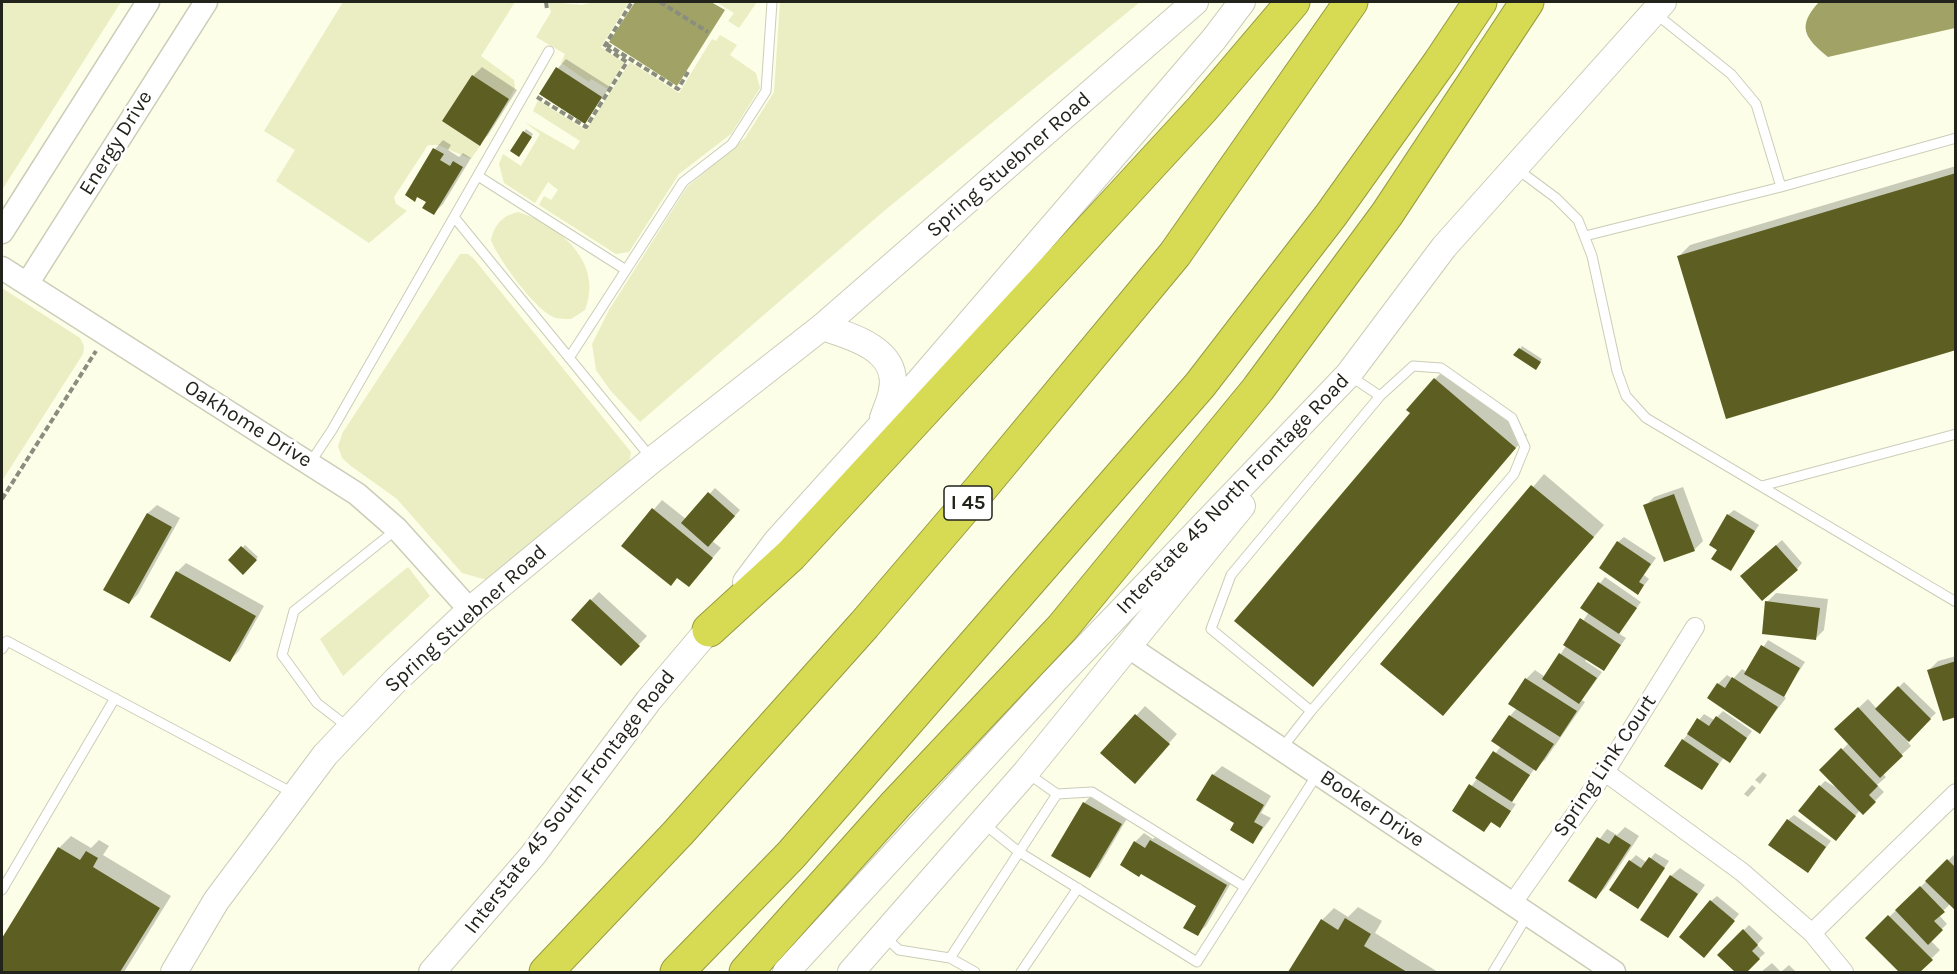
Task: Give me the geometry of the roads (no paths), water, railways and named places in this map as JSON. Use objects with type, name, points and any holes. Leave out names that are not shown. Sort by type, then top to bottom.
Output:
[{"type":"highway","points":[[708,630],[799,546],[1203,109],[1293,2]]},
{"type":"highway","name":"I 45","points":[[546,972],[678,833],[849,643],[1175,254],[1351,2]]},
{"type":"highway","points":[[677,972],[791,855],[1200,385],[1331,215],[1480,2]]},
{"type":"highway","points":[[746,972],[896,804],[1062,628],[1237,415],[1386,214],[1527,2]]},
{"type":"main road","name":"Spring Stuebner Road","points":[[174,972],[216,901],[325,754],[395,681],[470,610],[652,460],[822,327],[1195,2]]},
{"type":"main road","points":[[708,630],[776,542],[879,428],[1199,57],[1242,2]]},
{"type":"main road","name":"Interstate 45 North Frontage Road","points":[[786,972],[1054,681],[1348,375],[1444,247],[1658,7]]},
{"type":"main road","points":[[822,327],[848,334],[874,348],[890,366],[892,391],[879,428]]},
{"type":"main road","points":[[859,970],[1130,647],[1348,375]]},
{"type":"main road","name":"Interstate 45 South Frontage Road","points":[[432,972],[533,855],[649,700],[708,630]]},
{"type":"street","points":[[2,232],[148,2]]},
{"type":"street","name":"Energy Drive","points":[[27,284],[206,2]]},
{"type":"street","name":"Oakhome Drive","points":[[2,268],[357,494],[397,529],[470,610]]},
{"type":"street","name":"Spring Link Court","points":[[1520,910],[1695,627]]},
{"type":"street","name":"Booker Drive","points":[[1130,647],[1614,972]]},
{"type":"street","points":[[1605,772],[1742,872],[1812,933],[1844,972]]},
{"type":"street","points":[[1812,933],[1956,793]]},
{"type":"lane","points":[[569,358],[683,182],[732,144],[766,91],[772,2]]},
{"type":"lane","points":[[1658,7],[1731,74],[1756,104],[1781,187]]},
{"type":"lane","points":[[310,463],[332,430],[549,51]]},
{"type":"lane","points":[[1585,236],[1781,187],[1956,138]]},
{"type":"lane","points":[[1515,168],[1556,198],[1578,220],[1592,256],[1617,371],[1626,396],[1646,418],[1956,602]]},
{"type":"lane","points":[[478,176],[626,270]]},
{"type":"lane","points":[[454,217],[652,460]]},
{"type":"lane","points":[[1282,748],[1514,474],[1525,447],[1512,418],[1441,368],[1413,366],[1380,396],[1231,575],[1211,629],[1311,711]]},
{"type":"lane","points":[[1348,375],[1380,396]]},
{"type":"lane","points":[[1762,486],[1956,434]]},
{"type":"lane","points":[[350,729],[316,703],[282,655],[294,611],[397,529]]},
{"type":"lane","points":[[2,649],[7,641],[296,795]]},
{"type":"lane","points":[[2,890],[114,698]]},
{"type":"lane","points":[[1026,772],[1057,794],[1092,792],[1245,887]]},
{"type":"lane","points":[[983,822],[1019,852],[1197,962],[1318,773]]},
{"type":"lane","points":[[950,958],[1057,794]]},
{"type":"lane","points":[[1021,972],[1078,888]]},
{"type":"lane","points":[[1493,972],[1520,910]]},
{"type":"lane","points":[[885,937],[899,950],[950,958],[975,972]]}]
